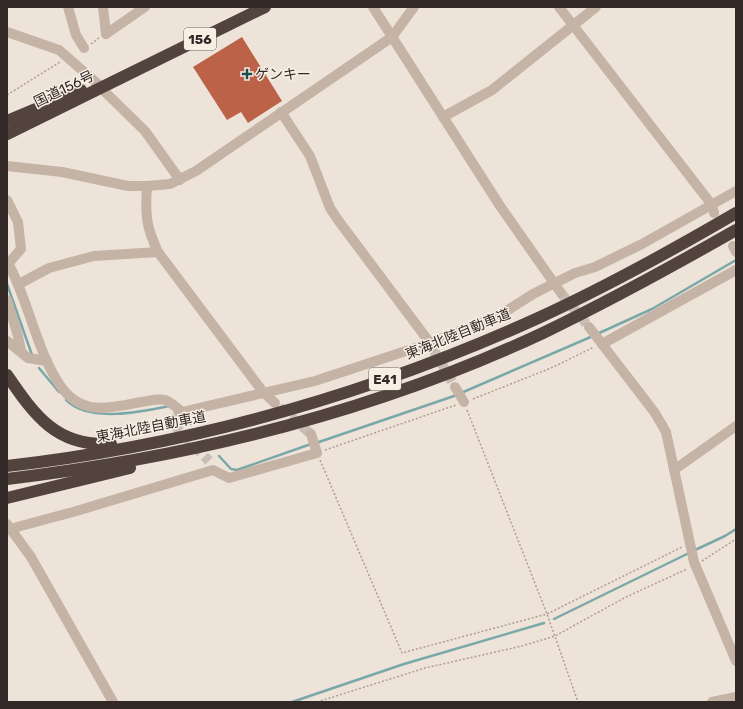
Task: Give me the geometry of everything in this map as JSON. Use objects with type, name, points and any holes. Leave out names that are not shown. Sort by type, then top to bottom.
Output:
[{"type":"highway","name":"国道156号","points":[[7,134],[100,86],[135,71],[265,7]]},
{"type":"highway","name":"国道156号","points":[[7,121],[62,98],[100,86]]},
{"type":"highway","name":"東海北陸自動車道","points":[[7,466],[149,444],[215,430],[277,408],[349,392],[410,370],[536,319],[653,260],[736,213]]},
{"type":"highway","name":"東海北陸自動車道","points":[[7,479],[93,467],[222,443],[356,406],[482,359],[542,333],[608,300],[736,230]]},
{"type":"highway","points":[[7,375],[30,409],[42,421],[67,437],[93,444],[120,444],[149,439],[277,408]]},
{"type":"highway","points":[[7,498],[222,443]]},
{"type":"street","points":[[68,7],[76,35],[84,48]]},
{"type":"street","points":[[103,7],[106,34],[145,7]]},
{"type":"street","points":[[373,7],[443,117],[553,284],[561,293]]},
{"type":"street","points":[[7,166],[62,172],[128,186],[170,184],[196,171],[392,37],[414,7]]},
{"type":"street","points":[[559,7],[713,209]]},
{"type":"street","points":[[443,117],[492,90],[596,7]]},
{"type":"street","points":[[7,32],[60,50],[100,86],[145,131],[180,180]]},
{"type":"street","points":[[281,112],[310,156],[330,208],[431,345]]},
{"type":"street","points":[[146,186],[146,214],[149,235],[158,252],[277,408]]},
{"type":"street","points":[[7,200],[18,222],[20,249],[8,265],[19,284],[47,361],[62,388],[76,402],[92,408],[115,407],[158,399],[167,400],[178,416],[264,392],[315,381],[431,345],[497,317],[533,294],[553,284],[608,261],[713,209],[736,191]]},
{"type":"street","points":[[19,284],[49,268],[94,256],[158,252]]},
{"type":"street","points":[[601,342],[736,270]]},
{"type":"street","points":[[7,300],[21,351]]},
{"type":"street","points":[[590,328],[655,413],[666,432],[694,563],[736,661]]},
{"type":"street","points":[[7,341],[28,358],[47,361]]},
{"type":"street","points":[[674,470],[736,426]]},
{"type":"street","points":[[10,527],[17,527],[73,512],[211,466],[229,478],[314,443]]},
{"type":"street","points":[[10,527],[31,558],[113,702]]},
{"type":"street","points":[[712,702],[736,697]]},
{"type":"path","points":[[84,48],[106,34]]},
{"type":"path","points":[[7,95],[68,58]]},
{"type":"path","points":[[601,342],[550,368],[459,395],[314,443],[402,653],[547,614],[689,545]]},
{"type":"path","points":[[459,395],[547,614],[578,702]]},
{"type":"path","points":[[317,702],[425,668],[522,646],[555,636],[626,597],[694,563],[736,539]]},
{"type":"building","points":[[242,37],[282,101],[248,123],[241,112],[227,120],[193,67]]},
{"type":"waterway","points":[[597,334],[652,309],[736,260]]},
{"type":"waterway","points":[[7,284],[32,355]]},
{"type":"waterway","points":[[461,393],[593,336]]},
{"type":"waterway","points":[[39,368],[59,392]]},
{"type":"waterway","points":[[316,443],[457,395]]},
{"type":"waterway","points":[[66,400],[76,407],[101,414],[130,413],[169,406]]},
{"type":"waterway","points":[[182,416],[191,424]]},
{"type":"waterway","points":[[219,456],[231,469],[237,470],[311,444]]},
{"type":"waterway","points":[[693,551],[725,536],[736,529]]},
{"type":"waterway","points":[[554,619],[689,553]]},
{"type":"waterway","points":[[292,702],[404,664],[544,623]]},
{"type":"tunnel","points":[[561,293],[589,327]]},
{"type":"tunnel","points":[[432,347],[455,387]]},
{"type":"tunnel","points":[[279,407],[311,434]]},
{"type":"tunnel","points":[[173,424],[209,461]]},
{"type":"place","name":"ゲンキー","points":[[247,74]]}]
